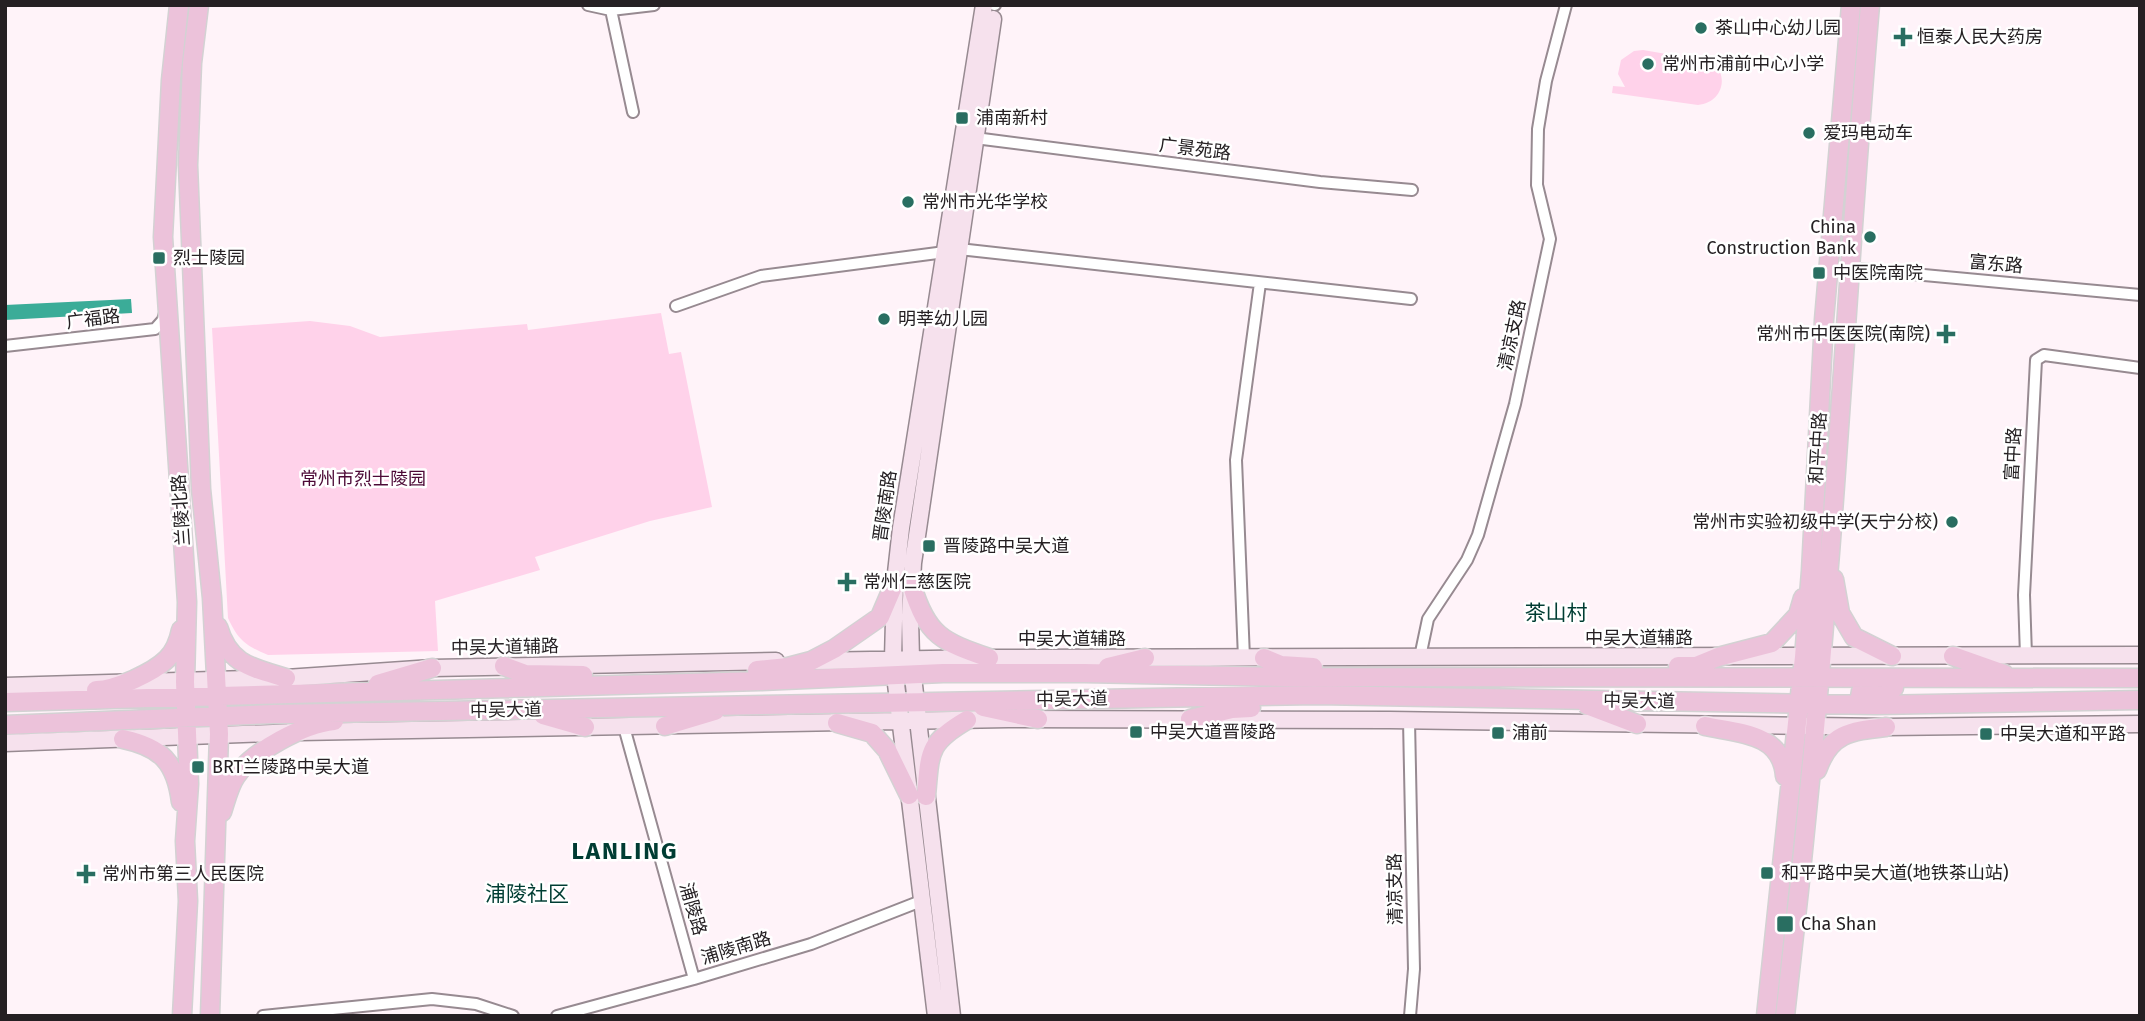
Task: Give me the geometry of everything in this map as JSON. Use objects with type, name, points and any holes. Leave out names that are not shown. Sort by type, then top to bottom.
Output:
[{"type":"main road","name":"兰陵北路","points":[[179,5],[171,80],[163,237],[187,602],[185,689],[189,784],[185,841],[187,901],[182,1016]]},
{"type":"main road","name":"兰陵北路","points":[[199,5],[192,62],[188,165],[201,489],[212,598],[218,725],[210,1016]]},
{"type":"main road","name":"晋陵南路","points":[[936,1016],[921,901],[917,795],[918,721],[907,702],[903,667],[910,618],[904,584],[916,540],[984,5]]},
{"type":"main road","name":"晋陵南路","points":[[952,251],[975,138],[995,5]]},
{"type":"main road","name":"和平中路","points":[[1813,657],[1811,571],[1824,320],[1851,5]]},
{"type":"main road","name":"和平中路","points":[[1766,1016],[1799,704],[1811,676],[1830,552],[1870,5]]},
{"type":"main road","points":[[1830,552],[1840,613],[1847,625],[1854,636],[1892,656]]},
{"type":"main road","points":[[1590,676],[1643,666],[1696,666],[1718,657],[1772,643],[1798,615],[1811,571]]},
{"type":"main road","points":[[722,682],[748,670],[788,667],[811,661],[834,649],[880,617],[904,584],[935,632],[949,644],[989,658]]},
{"type":"main road","points":[[212,598],[223,643],[235,659],[286,678]]},
{"type":"main road","points":[[5,686],[124,691],[167,659],[177,644],[187,602]]},
{"type":"main road","name":"中吴大道辅路","points":[[217,688],[286,678],[504,666],[811,661],[903,667],[989,658],[1144,666],[1244,658],[2140,655]]},
{"type":"main road","points":[[1953,656],[2014,678]]},
{"type":"main road","points":[[1264,658],[1281,665],[1306,665],[1365,677]]},
{"type":"main road","points":[[504,666],[525,674],[578,674],[616,685]]},
{"type":"main road","points":[[985,701],[967,694],[967,688],[981,683],[1088,684],[1144,666]]},
{"type":"main road","name":"中吴大道","points":[[124,691],[217,688],[272,693],[853,678],[903,667],[1084,673],[1144,666],[1365,677],[2140,678]]},
{"type":"main road","points":[[357,691],[432,668]]},
{"type":"main road","points":[[2109,678],[2140,668]]},
{"type":"main road","points":[[1486,699],[1473,694],[1473,689],[1483,684],[1569,684],[1639,676]]},
{"type":"main road","points":[[1542,699],[1645,691],[1740,691],[1740,684],[1723,676]]},
{"type":"main road","name":"和平中路","points":[[1785,1016],[1817,704],[1811,676]]},
{"type":"main road","points":[[1277,697],[1326,688],[1413,690],[1424,687],[1424,682],[1415,677]]},
{"type":"main road","points":[[652,707],[720,692],[848,690],[861,687],[861,682],[853,678]]},
{"type":"main road","points":[[1876,705],[1860,697],[1861,691],[1876,688],[2053,688],[2084,678]]},
{"type":"main road","points":[[2098,701],[2140,689]]},
{"type":"main road","points":[[5,700],[33,693],[124,691],[143,706],[144,712],[122,719]]},
{"type":"main road","points":[[272,693],[260,700],[261,706],[273,715]]},
{"type":"main road","points":[[1190,719],[1232,709],[1287,706],[1318,695]]},
{"type":"main road","name":"中吴大道","points":[[5,724],[122,719],[187,726],[218,725],[273,715],[780,703],[1318,695],[1876,705],[2140,700]]},
{"type":"main road","points":[[1574,700],[1637,724]]},
{"type":"main road","points":[[956,701],[1038,719]]},
{"type":"main road","points":[[2072,701],[2106,710],[2140,712]]},
{"type":"main road","name":"晋陵南路","points":[[907,702],[900,722],[917,795],[952,1016]]},
{"type":"main road","points":[[665,726],[714,711],[765,710],[780,703]]},
{"type":"main road","points":[[1850,727],[1918,704]]},
{"type":"main road","points":[[484,710],[508,715],[547,715],[585,727]]},
{"type":"main road","points":[[216,828],[233,779],[243,765],[259,754],[322,722],[363,719],[389,712]]},
{"type":"main road","points":[[218,725],[299,732],[1038,719],[1409,720],[1815,727],[2140,724]]},
{"type":"main road","points":[[917,795],[930,756],[943,734],[967,720]]},
{"type":"main road","points":[[5,732],[78,721]]},
{"type":"main road","points":[[837,723],[872,733],[887,750],[917,795]]},
{"type":"main road","points":[[5,743],[123,738],[187,726]]},
{"type":"main road","points":[[1705,726],[1760,737],[1782,756],[1786,821]]},
{"type":"main road","points":[[1810,790],[1823,754],[1835,740],[1853,731],[1886,727]]},
{"type":"main road","points":[[123,738],[145,744],[161,755],[171,768],[179,785],[185,841]]},
{"type":"street","points":[[588,5],[611,10],[654,5]]},
{"type":"street","name":"清凉支路","points":[[1420,657],[1428,619],[1467,560],[1478,536],[1515,404],[1550,239],[1537,185],[1538,129],[1546,81],[1566,5]]},
{"type":"street","points":[[611,10],[634,112]]},
{"type":"street","name":"广景苑路","points":[[975,138],[1320,182],[1412,190]]},
{"type":"street","points":[[676,306],[761,276],[952,251],[1411,299]]},
{"type":"street","name":"富东路","points":[[1849,268],[2140,295]]},
{"type":"street","points":[[1244,658],[1236,460],[1260,283]]},
{"type":"street","points":[[168,304],[163,320],[155,329],[170,347]]},
{"type":"street","name":"广福路","points":[[5,346],[155,329]]},
{"type":"street","name":"富中路","points":[[2026,656],[2024,595],[2036,360],[2044,355],[2140,368]]},
{"type":"street","name":"清凉支路","points":[[1409,720],[1414,969],[1410,1016]]},
{"type":"street","name":"浦陵路","points":[[624,727],[694,979]]},
{"type":"street","name":"浦陵南路","points":[[557,1016],[811,944],[921,901]]},
{"type":"street","points":[[263,1016],[432,999],[476,1004],[513,1016]]},
{"type":"green space","points":[[1643,50],[1713,62],[1721,75],[1721,89],[1712,100],[1698,105],[1612,93],[1613,86],[1625,87],[1618,74],[1621,60],[1634,51]]},
{"type":"green space","name":"常州市烈士陵园","points":[[661,313],[669,354],[681,352],[712,507],[650,521],[535,557],[540,570],[435,601],[438,651],[268,655],[248,645],[235,632],[228,618],[212,328],[310,321],[350,326],[380,337],[527,324],[528,330]]},
{"type":"shaded area","points":[[131,299],[132,313],[5,320],[5,305]]},
{"type":"place","name":"茶山中心幼儿园","points":[[1701,28]]},
{"type":"place","name":"恒泰人民大药房","points":[[1903,37]]},
{"type":"place","name":"常州市浦前中心小学","points":[[1648,64]]},
{"type":"place","name":"浦南新村","points":[[962,118]]},
{"type":"place","name":"爱玛电动车","points":[[1809,133]]},
{"type":"place","name":"常州市光华学校","points":[[908,202]]},
{"type":"place","name":"China Construction Bank","points":[[1870,237]]},
{"type":"place","name":"烈士陵园","points":[[159,258]]},
{"type":"place","name":"中医院南院","points":[[1819,273]]},
{"type":"place","name":"明莘幼儿园","points":[[884,319]]},
{"type":"place","name":"常州市中医医院(南院)","points":[[1946,334]]},
{"type":"place","name":"常州市实验初级中学(天宁分校)","points":[[1952,522]]},
{"type":"place","name":"晋陵路中吴大道","points":[[929,546]]},
{"type":"place","name":"常州仁慈医院","points":[[847,582]]},
{"type":"place","name":"中吴大道晋陵路","points":[[1136,732]]},
{"type":"place","name":"浦前","points":[[1498,733]]},
{"type":"place","name":"中吴大道和平路","points":[[1986,734]]},
{"type":"place","name":"BRT兰陵路中吴大道","points":[[198,767]]},
{"type":"place","name":"和平路中吴大道(地铁茶山站)","points":[[1767,873]]},
{"type":"place","name":"常州市第三人民医院","points":[[86,874]]},
{"type":"place","name":"Cha Shan","points":[[1785,924]]},
{"type":"district","name":"茶山村","points":[[1556,613]]},
{"type":"district","name":"LANLING","points":[[625,851]]},
{"type":"district","name":"浦陵社区","points":[[527,894]]}]
